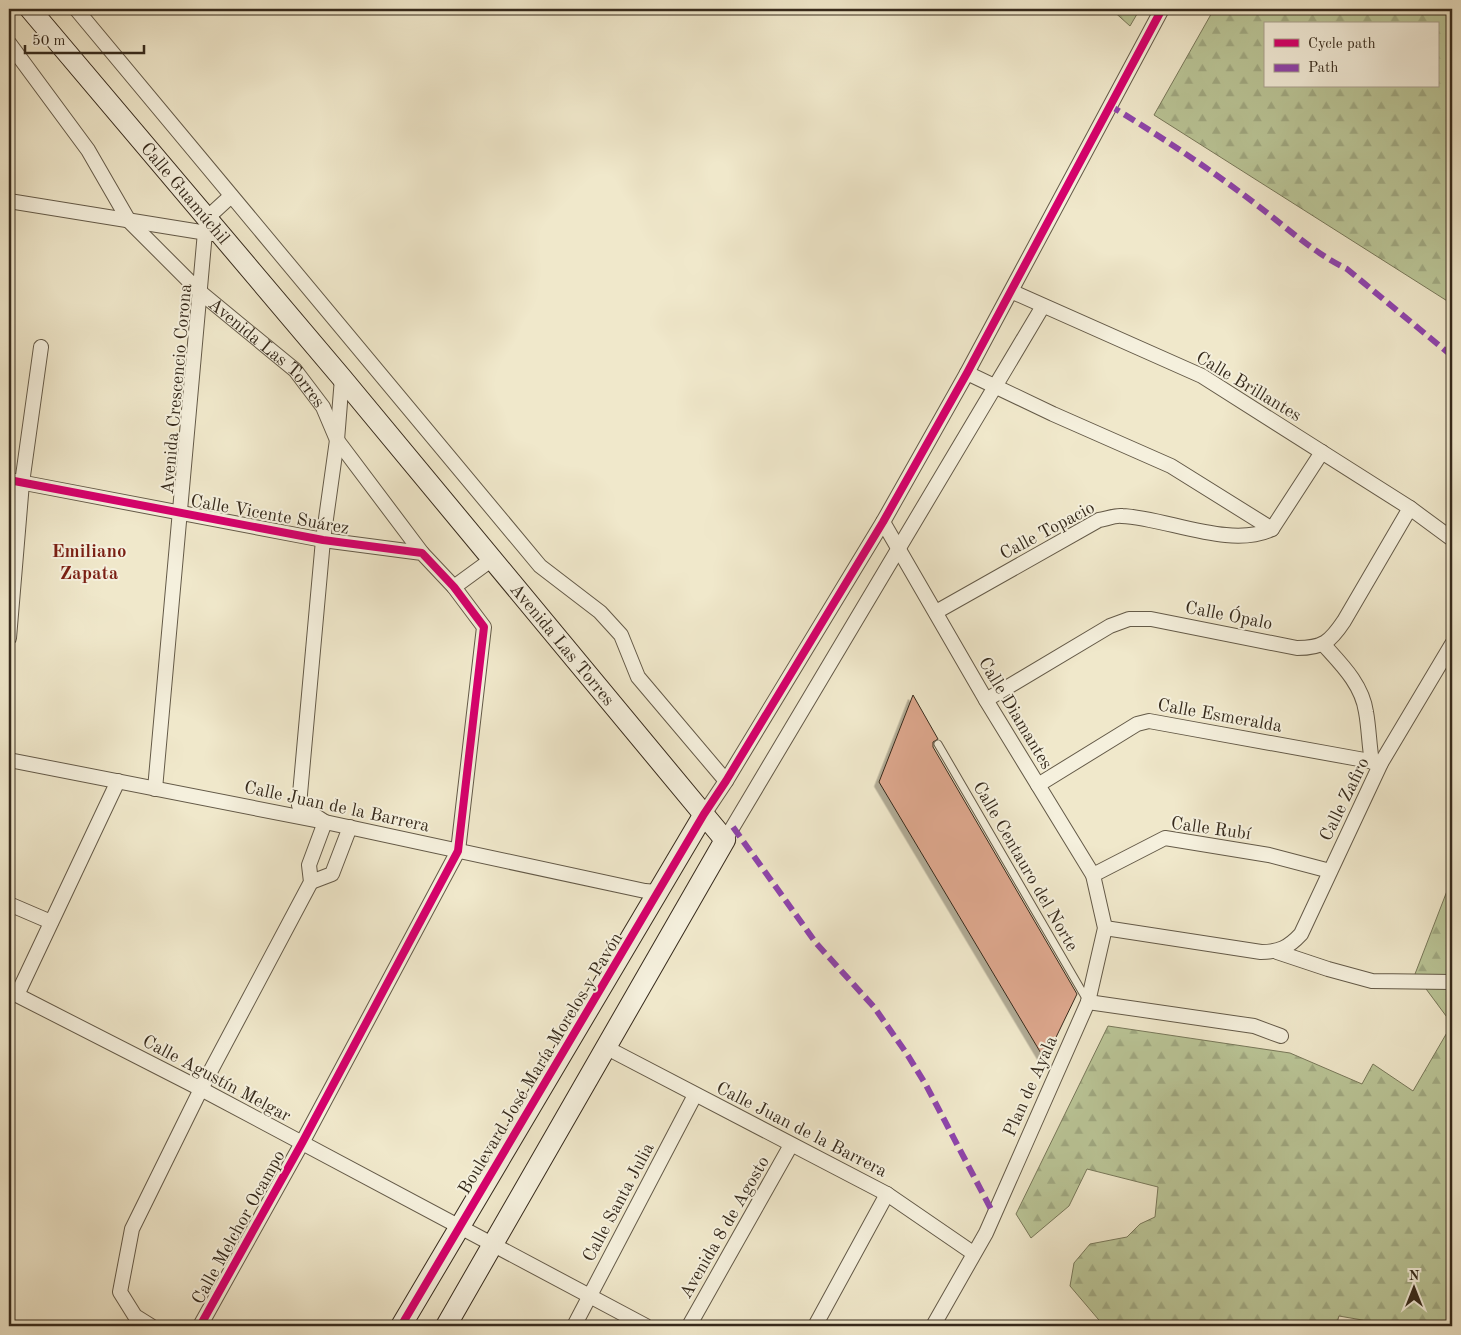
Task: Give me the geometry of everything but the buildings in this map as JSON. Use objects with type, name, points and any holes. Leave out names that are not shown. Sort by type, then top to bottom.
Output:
[{"type":"street","name":"Calle Guamúchil","points":[[30,9],[212,228],[342,378]]},
{"type":"street","points":[[76,9],[540,566],[600,612],[621,635],[638,677],[726,781]]},
{"type":"street","points":[[704,814],[726,781],[883,522],[968,373],[1162,9]]},
{"type":"street","name":"Avenida Las Torres","points":[[9,43],[88,150],[130,221],[200,292],[295,370],[323,407],[337,440],[422,553]]},
{"type":"street","points":[[9,201],[130,221],[212,228],[232,196]]},
{"type":"street","name":"Avenida Crescencio Corona","points":[[155,788],[200,292],[212,228]]},
{"type":"street","name":"Calle Brillantes","points":[[1012,292],[1202,376],[1410,508],[1452,539]]},
{"type":"street","points":[[446,1326],[608,1048],[725,840],[1043,306]]},
{"type":"street","points":[[9,638],[15,481],[41,347]]},
{"type":"street","points":[[968,373],[995,388],[1171,466],[1272,529],[1322,452]]},
{"type":"street","points":[[151,1326],[135,1316],[120,1292],[120,1280],[132,1229],[201,1088],[311,882],[309,866],[325,822],[299,805],[323,540],[337,440],[342,378]]},
{"type":"street","name":"Avenida Las Torres","points":[[342,378],[725,840]]},
{"type":"street","name":"Calle Vicente Suárez","points":[[15,481],[323,540],[422,553]]},
{"type":"street","points":[[1377,762],[1366,711],[1360,693],[1350,674],[1323,644],[1332,638],[1344,621],[1410,508]]},
{"type":"street","name":"Calle Topacio","points":[[936,612],[1099,520],[1120,516],[1243,536],[1261,534],[1272,529]]},
{"type":"street","name":"Calle Diamantes","points":[[883,522],[986,700],[1093,875],[1105,928]]},
{"type":"street","points":[[422,553],[454,587],[484,627],[458,851]]},
{"type":"street","points":[[454,587],[491,560]]},
{"type":"street","name":"Calle Ópalo","points":[[986,700],[1110,626],[1129,619],[1151,619],[1189,625],[1297,648],[1313,648],[1323,644]]},
{"type":"street","name":"Calle Zafiro","points":[[1277,952],[1291,946],[1301,934],[1377,762],[1452,644]]},
{"type":"street","name":"Calle Esmeralda","points":[[1038,785],[1137,724],[1148,720],[1377,762]]},
{"type":"street","name":"Calle Juan de la Barrera","points":[[11,764],[155,788],[658,892]]},
{"type":"street","points":[[13,993],[51,922],[118,782]]},
{"type":"street","name":"Boulevard José María Morelos y Pavón","points":[[401,1326],[704,814]]},
{"type":"street","points":[[311,882],[332,874],[350,827]]},
{"type":"street","name":"Calle Rubí","points":[[1093,875],[1165,838],[1269,855],[1330,871]]},
{"type":"street","name":"Calle Melchor Ocampo","points":[[200,1326],[302,1143],[458,851]]},
{"type":"street","points":[[9,904],[51,922]]},
{"type":"street","points":[[1105,928],[1261,952],[1277,952],[1372,981],[1452,982]]},
{"type":"street","name":"Plan de Ayala","points":[[933,1326],[986,1233],[1088,1002],[1105,928]]},
{"type":"street","name":"Calle Agustín Melgar","points":[[13,993],[201,1088],[646,1326]]},
{"type":"street","points":[[1088,1002],[1254,1026],[1281,1036]]},
{"type":"street","name":"Calle Juan de la Barrera","points":[[608,1048],[791,1146],[887,1194],[973,1253]]},
{"type":"street","name":"Calle Santa Julia","points":[[574,1326],[695,1095]]},
{"type":"street","name":"Avenida 8 de Agosto","points":[[689,1326],[791,1146]]},
{"type":"street","points":[[815,1326],[887,1194]]},
{"type":"lane","name":"Calle Centauro del Norte","points":[[938,744],[1088,1002]]},
{"type":"green space","points":[[1111,9],[1140,9],[1130,26]]},
{"type":"green space","points":[[1214,9],[1452,9],[1452,304],[1154,115]]},
{"type":"green space","points":[[1452,878],[1452,1024],[1415,974]]},
{"type":"green space","points":[[1452,1024],[1452,1326],[1397,1326],[1339,1316],[1336,1326],[1104,1326],[1070,1286],[1074,1263],[1090,1244],[1127,1237],[1140,1224],[1155,1217],[1158,1187],[1087,1169],[1069,1206],[1031,1238],[1016,1214],[1108,1026],[1290,1053],[1362,1084],[1373,1064],[1413,1091]]},
{"type":"marked path","points":[[1109,105],[1203,166],[1312,248],[1347,269],[1452,356]]},
{"type":"marked path","points":[[733,827],[816,943],[874,1007],[907,1054],[926,1085],[993,1213]]},
{"type":"cycle path","points":[[401,1326],[704,814],[726,781],[883,522],[967,373],[1162,9]]},
{"type":"cycle path","points":[[9,480],[323,540],[422,553],[454,587],[484,627],[458,851],[302,1143],[200,1326]]},
{"type":"district","name":"Emiliano Zapata","points":[[89,561]]}]
